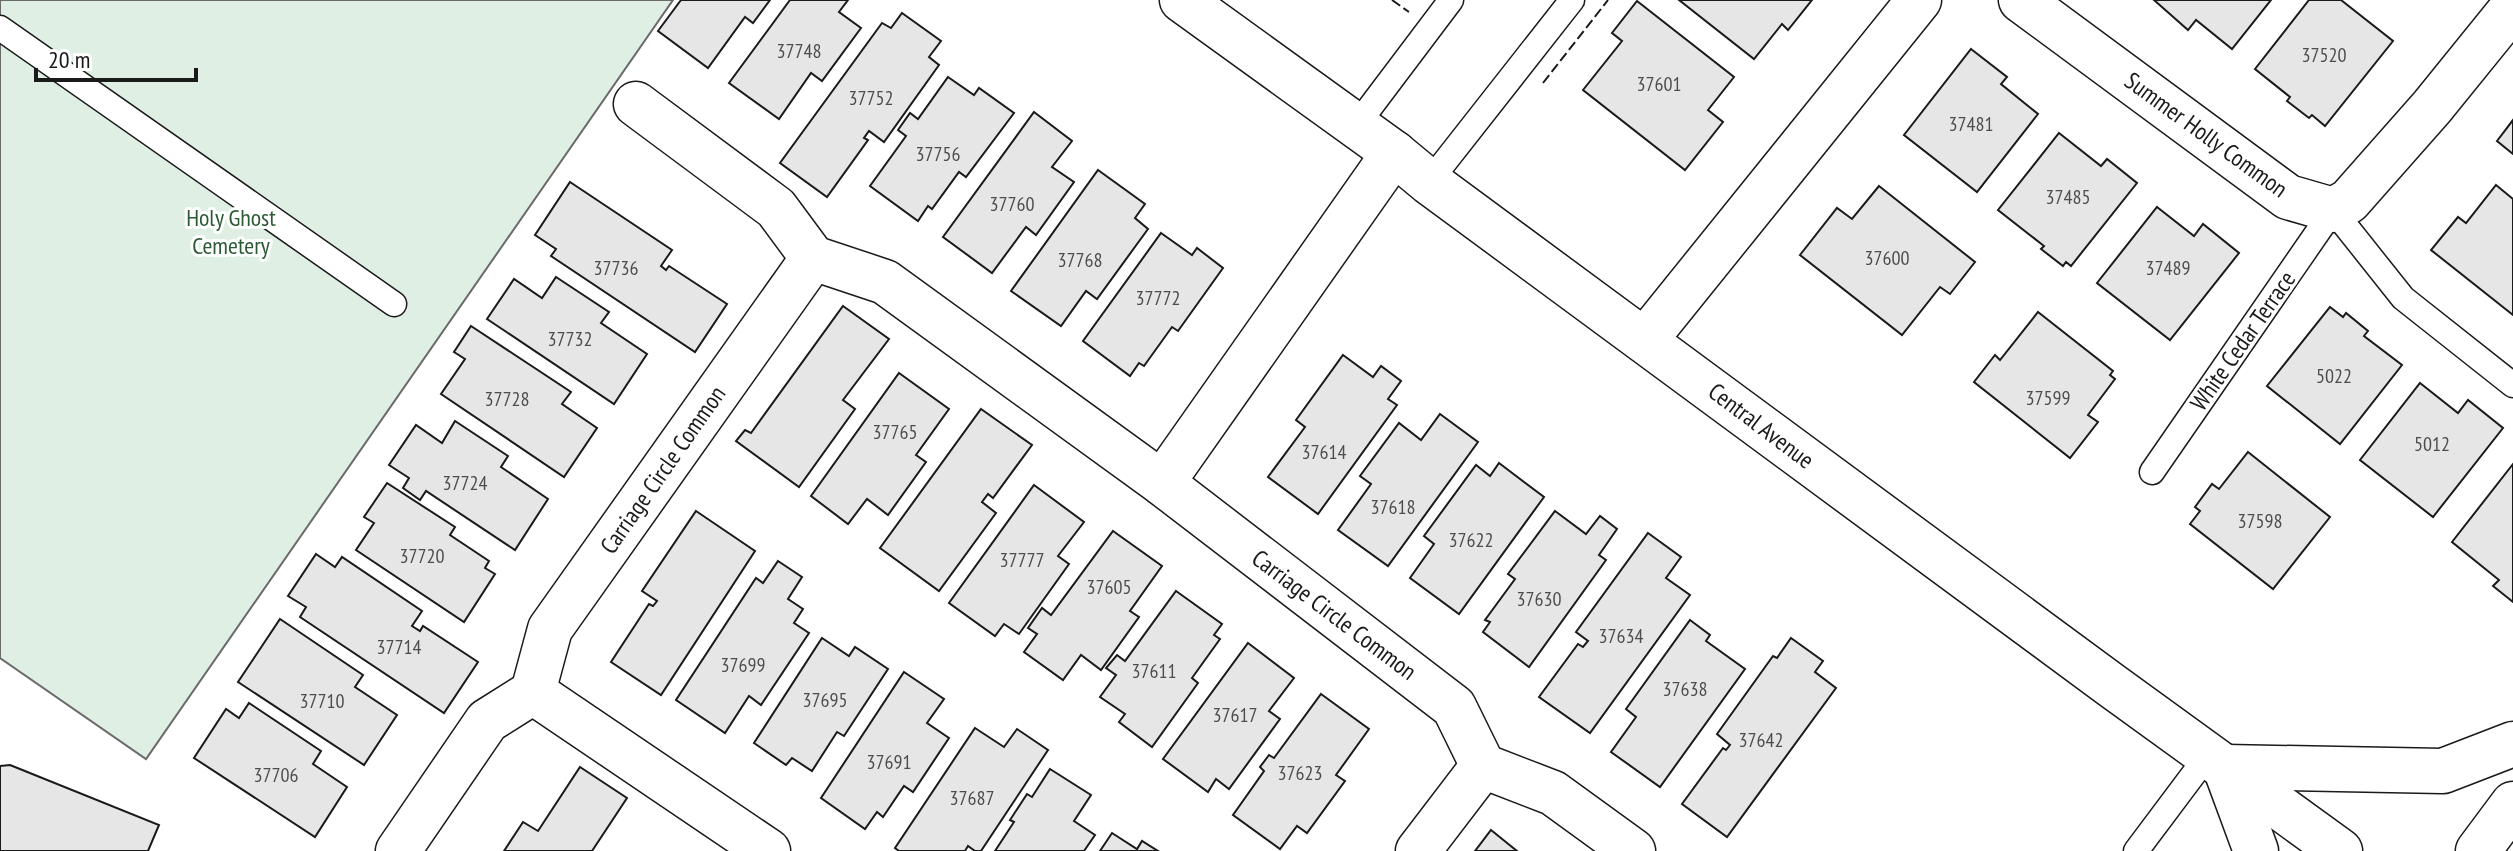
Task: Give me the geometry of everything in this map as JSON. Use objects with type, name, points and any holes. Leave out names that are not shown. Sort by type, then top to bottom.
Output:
[{"type":"street","name":"Central Avenue","points":[[1182,0],[2340,851]]},
{"type":"street","points":[[1645,340],[1919,0]]},
{"type":"street","name":"Summer Holly Common","points":[[2021,0],[2288,197],[2333,210]]},
{"type":"street","points":[[2333,210],[2349,201],[2432,107],[2513,7]]},
{"type":"street","points":[[636,104],[776,208],[813,258]]},
{"type":"street","points":[[1162,483],[1394,153]]},
{"type":"street","name":"Carriage Circle Common","points":[[533,692],[550,629],[813,258],[885,282],[1162,483],[1454,707],[1483,766]]},
{"type":"street","points":[[398,851],[487,721],[533,692],[768,851]]},
{"type":"street","points":[[2256,851],[2216,761],[2443,771],[2513,744]]},
{"type":"street","points":[[1418,851],[1483,766],[1553,793],[1633,851]]},
{"type":"street","points":[[2478,851],[2513,804]]},
{"type":"lane","points":[[1356,126],[1451,0]]},
{"type":"lane","points":[[1429,182],[1569,1]]},
{"type":"lane","points":[[0,28],[394,304]]},
{"type":"lane","points":[[2333,210],[2403,298],[2513,385]]},
{"type":"lane","name":"White Cedar Terrace","points":[[2152,472],[2333,210]]},
{"type":"lane","points":[[2136,851],[2216,761]]},
{"type":"green space","name":"Holy Ghost Cemetery","points":[[0,0],[673,0],[146,759],[0,658]]},
{"type":"building","points":[[681,0],[770,0],[753,23],[745,17],[708,68],[658,31]]},
{"type":"building","points":[[790,0],[848,0],[839,12],[861,28],[822,81],[811,73],[779,119],[729,83]]},
{"type":"building","points":[[1679,0],[1812,0],[1788,30],[1782,24],[1754,59]]},
{"type":"building","points":[[2154,0],[2271,0],[2232,49],[2196,20],[2188,30]]},
{"type":"building","points":[[2309,0],[2341,0],[2393,41],[2325,126],[2287,101],[2290,97],[2255,69]]},
{"type":"building","points":[[1637,1],[1734,77],[1708,110],[1723,122],[1685,170],[1583,90],[1622,41],[1612,33]]},
{"type":"building","points":[[902,13],[941,41],[929,57],[939,65],[884,142],[869,131],[864,138],[868,140],[827,197],[780,163],[882,23],[891,28]]},
{"type":"building","points":[[1971,49],[2007,77],[2001,84],[2038,114],[1977,192],[1904,135]]},
{"type":"building","points":[[948,77],[974,95],[979,88],[1014,113],[966,177],[959,172],[932,209],[928,206],[918,221],[870,186],[906,136],[898,130],[910,113],[918,119]]},
{"type":"building","points":[[1034,112],[1072,141],[1052,167],[1074,182],[1036,235],[1026,227],[992,273],[943,237]]},
{"type":"building","points":[[2513,120],[2513,154],[2497,141]]},
{"type":"building","points":[[2059,133],[2101,166],[2107,159],[2137,183],[2071,266],[2066,262],[2063,266],[2041,249],[2044,246],[1998,210]]},
{"type":"building","points":[[1098,170],[1145,204],[1135,218],[1148,229],[1097,299],[1086,291],[1061,326],[1011,291]]},
{"type":"building","points":[[570,182],[672,250],[661,266],[666,270],[669,266],[727,304],[695,352],[551,256],[556,249],[535,235]]},
{"type":"building","points":[[2496,185],[2513,199],[2513,315],[2431,250],[2458,217],[2466,223]]},
{"type":"building","points":[[1879,186],[1975,262],[1950,294],[1940,287],[1902,335],[1800,255],[1837,208],[1852,219]]},
{"type":"building","points":[[2157,207],[2194,236],[2203,224],[2239,253],[2170,340],[2097,283]]},
{"type":"building","points":[[1161,233],[1192,255],[1197,248],[1223,268],[1178,331],[1172,327],[1144,366],[1139,363],[1130,376],[1083,341]]},
{"type":"building","points":[[556,277],[609,312],[601,323],[647,354],[614,404],[487,319],[514,279],[542,298]]},
{"type":"building","points":[[843,306],[889,339],[843,400],[855,409],[799,487],[736,441],[745,430],[751,433]]},
{"type":"building","points":[[2330,307],[2343,317],[2346,313],[2368,331],[2364,336],[2402,365],[2340,444],[2267,386]]},
{"type":"building","points":[[2038,312],[2113,371],[2110,375],[2115,379],[2088,415],[2098,422],[2070,458],[1974,382],[1995,355],[2000,360]]},
{"type":"building","points":[[471,326],[571,392],[562,404],[597,428],[564,477],[441,394],[465,359],[454,352]]},
{"type":"building","points":[[1343,355],[1373,377],[1381,366],[1401,381],[1388,399],[1397,405],[1318,514],[1268,477],[1305,427],[1296,420]]},
{"type":"building","points":[[899,373],[949,409],[916,455],[926,462],[888,515],[867,499],[848,524],[811,496]]},
{"type":"building","points":[[2420,383],[2458,413],[2468,400],[2503,428],[2433,517],[2360,460]]},
{"type":"building","points":[[981,409],[1032,445],[993,498],[988,494],[982,502],[996,513],[939,591],[880,548]]},
{"type":"building","points":[[1440,414],[1478,442],[1388,566],[1338,530],[1371,484],[1360,476],[1399,423],[1421,440]]},
{"type":"building","points":[[455,421],[508,456],[501,467],[548,499],[515,550],[426,491],[420,500],[403,488],[409,478],[389,465],[416,425],[442,443]]},
{"type":"building","points":[[2248,452],[2330,517],[2273,589],[2190,524],[2200,511],[2195,507],[2212,484],[2219,489]]},
{"type":"building","points":[[1499,463],[1544,497],[1459,614],[1410,578],[1434,544],[1424,536],[1476,465],[1490,476]]},
{"type":"building","points":[[2513,464],[2513,602],[2493,586],[2499,580],[2452,542]]},
{"type":"building","points":[[387,483],[455,527],[450,535],[489,561],[485,568],[495,574],[464,622],[356,550],[374,523],[364,517]]},
{"type":"building","points":[[1034,485],[1084,522],[1058,556],[1069,564],[1019,634],[1004,624],[995,636],[949,603]]},
{"type":"building","points":[[696,511],[755,551],[661,695],[611,662],[649,604],[653,606],[657,601],[642,591]]},
{"type":"building","points":[[1555,511],[1586,534],[1600,516],[1617,529],[1599,555],[1606,560],[1529,667],[1483,632],[1490,622],[1485,620],[1515,579],[1508,574]]},
{"type":"building","points":[[1113,531],[1162,566],[1130,611],[1139,617],[1101,670],[1081,655],[1063,680],[1024,652],[1037,634],[1028,628],[1042,608],[1051,615]]},
{"type":"building","points":[[1648,533],[1681,557],[1666,578],[1690,595],[1590,733],[1539,697],[1578,644],[1583,647],[1588,641],[1576,632]]},
{"type":"building","points":[[316,554],[335,567],[342,557],[422,611],[412,626],[420,631],[423,626],[478,662],[444,713],[300,617],[306,607],[288,596]]},
{"type":"building","points":[[778,561],[802,577],[788,599],[803,609],[794,623],[809,633],[761,705],[749,696],[725,733],[676,700],[756,578],[763,583]]},
{"type":"building","points":[[1176,591],[1222,624],[1214,635],[1220,639],[1192,678],[1198,683],[1152,747],[1119,722],[1125,714],[1100,697],[1116,675],[1106,668],[1117,655],[1125,661]]},
{"type":"building","points":[[280,619],[363,675],[355,687],[397,715],[364,765],[238,682]]},
{"type":"building","points":[[1690,620],[1710,635],[1706,641],[1745,669],[1660,787],[1611,752],[1636,717],[1626,709]]},
{"type":"building","points":[[822,638],[849,656],[855,647],[888,669],[844,736],[837,732],[812,771],[792,758],[786,765],[754,743]]},
{"type":"building","points":[[1791,638],[1823,661],[1815,672],[1836,688],[1727,837],[1682,804],[1723,748],[1726,750],[1730,745],[1717,734],[1773,656],[1777,658]]},
{"type":"building","points":[[1248,643],[1294,678],[1269,711],[1280,719],[1229,789],[1216,779],[1208,792],[1163,759]]},
{"type":"building","points":[[904,672],[944,699],[927,723],[949,738],[913,792],[904,786],[883,817],[877,812],[865,829],[821,798]]},
{"type":"building","points":[[1321,694],[1369,729],[1336,775],[1345,781],[1307,833],[1297,826],[1280,849],[1233,815],[1264,771],[1260,767],[1269,755],[1274,758]]},
{"type":"building","points":[[249,703],[321,751],[313,764],[347,787],[315,837],[194,758],[226,709],[239,718]]},
{"type":"building","points":[[975,728],[1004,747],[1017,729],[1048,750],[981,851],[968,846],[965,851],[899,851],[895,848]]},
{"type":"building","points":[[10,765],[159,825],[148,851],[0,851],[0,766]]},
{"type":"building","points":[[580,767],[627,798],[592,851],[504,851],[523,822],[538,831]]},
{"type":"building","points":[[1050,769],[1091,795],[1074,821],[1095,835],[1084,851],[995,851],[1027,794],[1032,797]]},
{"type":"building","points":[[1491,830],[1517,851],[1475,851]]},
{"type":"building","points":[[1112,833],[1137,849],[1142,841],[1158,851],[1100,851]]},
{"type":"fence","points":[[1392,0],[1409,12]]},
{"type":"fence","points":[[1543,83],[1608,0]]}]
